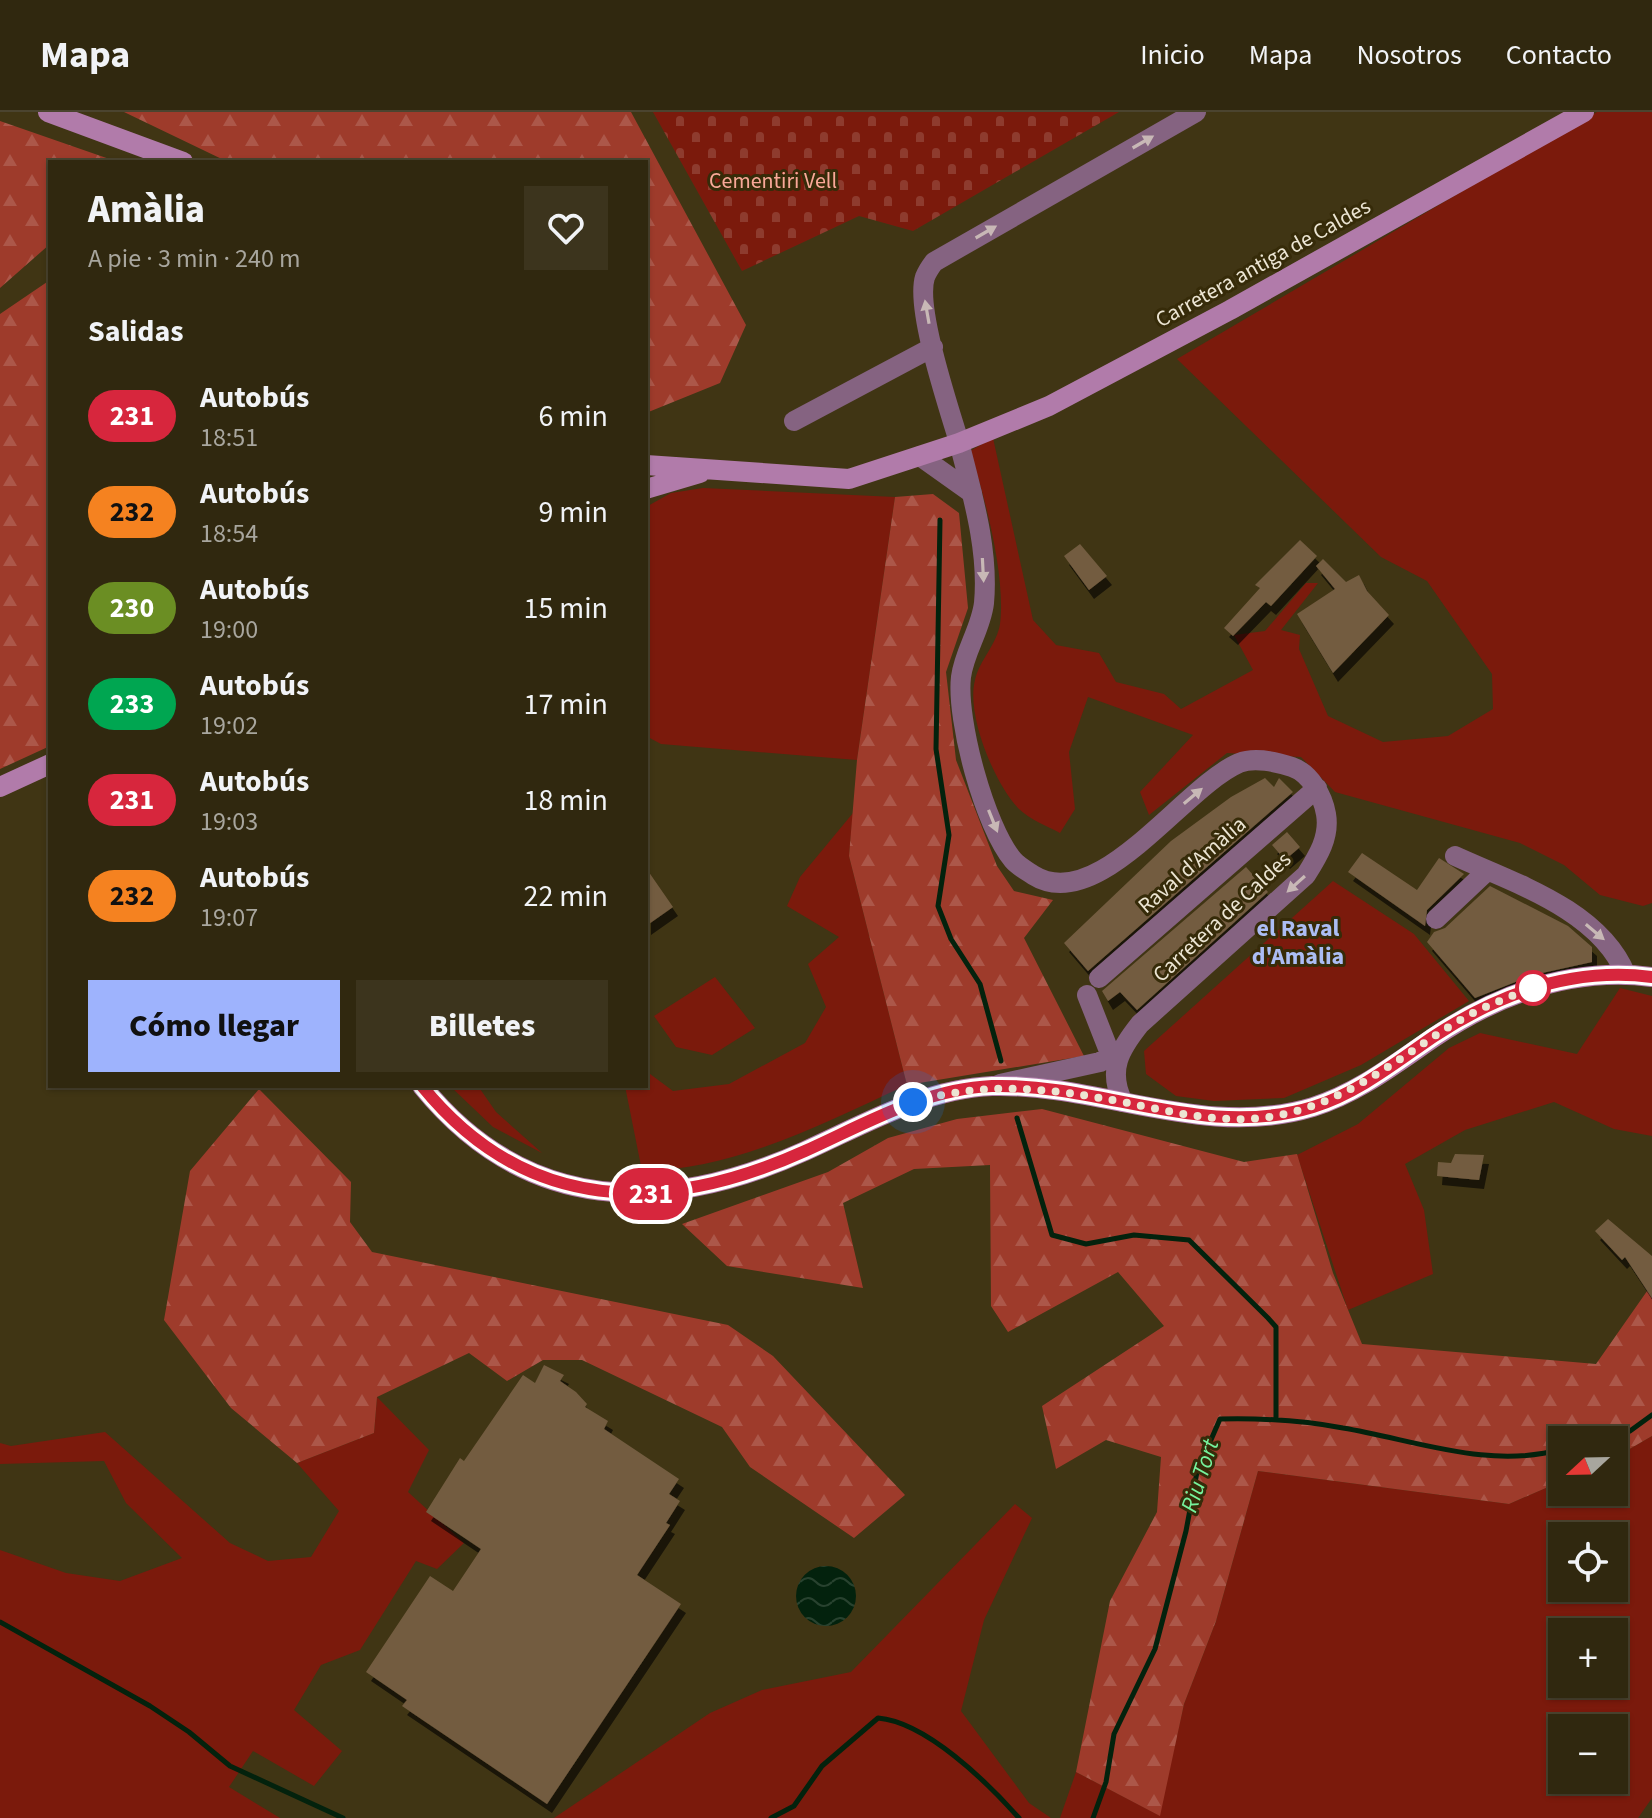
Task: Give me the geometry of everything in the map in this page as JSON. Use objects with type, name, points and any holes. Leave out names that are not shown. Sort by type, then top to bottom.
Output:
[{"type":"main road","points":[[48,112],[178,160]]},
{"type":"main road","name":"Carretera antiga de Caldes","points":[[720,470],[849,479],[959,443],[1063,399],[1230,310],[1584,112]]},
{"type":"main road","points":[[648,465],[720,470]]},
{"type":"main road","points":[[648,488],[686,475],[720,470]]},
{"type":"main road","points":[[0,787],[48,765]]},
{"type":"main road","points":[[424,1088],[461,1129],[504,1160],[557,1183],[634,1195],[681,1191],[740,1177],[913,1102],[962,1089],[991,1086],[1049,1090],[1227,1119],[1290,1113],[1344,1095],[1457,1022],[1512,995],[1571,979],[1626,975],[1652,977]]},
{"type":"street","points":[[1196,112],[934,262],[925,278],[924,295],[933,347],[972,493],[981,547],[984,603],[961,674],[960,704],[976,776],[995,827],[1014,861],[1036,877],[1054,883],[1082,880],[1108,868],[1214,779],[1241,762],[1274,761],[1297,769],[1317,788]]},
{"type":"street","points":[[794,421],[933,347]]},
{"type":"street","points":[[920,456],[972,493]]},
{"type":"street","name":"Raval d'Amàlia","points":[[1099,978],[1317,788]]},
{"type":"street","name":"Carretera de Caldes","points":[[1115,1054],[1140,1024],[1306,875],[1321,851],[1328,826],[1317,788]]},
{"type":"street","points":[[1455,856],[1551,902],[1604,940],[1618,954],[1626,975]]},
{"type":"street","points":[[1436,919],[1487,871]]},
{"type":"street","points":[[1087,995],[1115,1054],[1115,1075],[1123,1102]]},
{"type":"street","points":[[991,1086],[1100,1062],[1115,1054]]},
{"type":"green space","points":[[124,112],[631,112],[746,325],[720,383],[648,412],[648,160],[224,160]]},
{"type":"green space","name":"Cementiri Vell","points":[[653,112],[1119,112],[913,231],[859,216],[742,271]]},
{"type":"green space","points":[[1597,112],[1652,112],[1652,903],[1643,906],[1600,895],[1564,865],[1520,843],[1335,792],[1301,757],[1227,753],[1149,815],[1140,792],[1193,735],[1088,697],[1069,752],[1075,809],[1060,833],[1023,813],[1000,783],[984,748],[973,695],[980,666],[998,631],[1001,605],[993,537],[970,451],[993,438],[1033,620],[1056,645],[1099,653],[1116,682],[1164,694],[1181,709],[1253,670],[1234,635],[1265,631],[1306,583],[1318,583],[1281,630],[1300,635],[1299,649],[1328,716],[1383,742],[1448,736],[1493,709],[1492,674],[1427,581],[1381,557],[1177,359]]},
{"type":"green space","points":[[0,121],[112,160],[48,160],[48,246],[0,288]]},
{"type":"green space","points":[[48,281],[48,747],[0,769],[0,314]]},
{"type":"green space","points":[[703,488],[895,497],[857,760],[661,744],[648,737],[648,506],[671,493]]},
{"type":"green space","points":[[933,494],[959,513],[968,608],[946,672],[956,760],[997,866],[1014,891],[1053,900],[1024,938],[1084,1056],[907,1085],[849,856],[857,760],[895,497]]},
{"type":"green space","points":[[853,813],[849,856],[907,1085],[811,1129],[745,1153],[677,1169],[642,1171],[625,1088],[648,1088],[648,1072],[673,1091],[729,1084],[805,1043],[826,1007],[808,964],[839,937],[787,906],[800,877]]},
{"type":"green space","points":[[1333,881],[1414,934],[1469,1001],[1361,1065],[1284,1098],[1214,1101],[1176,1096],[1146,1074],[1144,1051]]},
{"type":"green space","points":[[715,977],[755,1028],[712,1055],[676,1047],[654,1016]]},
{"type":"green space","points":[[1620,988],[1652,996],[1652,1136],[1614,1129],[1554,1102],[1465,1130],[1405,1164],[1424,1210],[1433,1274],[1348,1310],[1297,1155],[1358,1124],[1449,1048],[1480,1033],[1577,1054]]},
{"type":"green space","points":[[452,1088],[479,1088],[496,1112],[542,1153],[493,1127]]},
{"type":"green space","points":[[259,1089],[351,1182],[350,1222],[372,1252],[728,1325],[773,1356],[905,1495],[854,1538],[750,1467],[722,1427],[582,1360],[543,1360],[507,1381],[469,1353],[377,1397],[374,1433],[297,1463],[231,1408],[164,1320],[190,1171]]},
{"type":"green space","points":[[1042,1109],[1244,1162],[1297,1154],[1333,1273],[1362,1344],[1596,1364],[1652,1284],[1652,1436],[1628,1450],[1628,1426],[1548,1426],[1548,1487],[1509,1504],[1258,1471],[1216,1621],[1184,1704],[1160,1816],[1076,1772],[1110,1601],[1157,1512],[1161,1457],[1106,1440],[1056,1469],[1042,1406],[1164,1326],[1118,1272],[1008,1332],[991,1306],[990,1165],[914,1169],[843,1203],[863,1288],[727,1266],[682,1224],[828,1172],[888,1138],[957,1119]]},
{"type":"green space","points":[[377,1397],[429,1450],[408,1492],[464,1543],[437,1569],[416,1561],[360,1650],[321,1665],[294,1710],[342,1751],[314,1786],[253,1751],[229,1787],[280,1818],[0,1818],[0,1550],[66,1573],[120,1581],[182,1558],[126,1503],[104,1461],[0,1464],[0,1443],[11,1446],[105,1432],[230,1543],[268,1561],[311,1557],[339,1511],[297,1463],[374,1433]]},
{"type":"green space","points":[[1652,1436],[1652,1798],[1638,1818],[1060,1818],[1076,1772],[1159,1815],[1184,1704],[1216,1621],[1258,1471],[1509,1504],[1548,1487],[1548,1506],[1628,1506],[1628,1450]]},
{"type":"green space","points":[[1015,1504],[1032,1518],[984,1620],[961,1711],[1029,1803],[1051,1818],[554,1818],[710,1713],[762,1690],[851,1672]]},
{"type":"water","points":[[826,1566],[838,1568],[847,1575],[854,1584],[854,1608],[847,1617],[838,1624],[826,1626],[814,1624],[805,1617],[798,1608],[796,1596],[798,1584],[805,1575],[814,1568]]},
{"type":"building","points":[[1300,540],[1317,556],[1271,606],[1266,602],[1233,636],[1224,628],[1260,588],[1255,585]]},
{"type":"building","points":[[1080,544],[1107,576],[1089,590],[1064,556]]},
{"type":"building","points":[[1323,559],[1346,582],[1359,575],[1367,591],[1389,615],[1333,673],[1297,614],[1335,589],[1316,566]]},
{"type":"building","points":[[1265,778],[1274,787],[1279,778],[1293,792],[1088,971],[1064,943],[1171,841],[1231,797]]},
{"type":"building","points":[[1287,832],[1300,847],[1285,860],[1272,845]]},
{"type":"building","points":[[1362,853],[1417,890],[1439,858],[1464,874],[1427,910],[1425,926],[1348,872]]},
{"type":"building","points":[[1246,867],[1268,892],[1137,1010],[1120,992],[1108,1001],[1102,991]]},
{"type":"building","points":[[648,871],[673,907],[648,925]]},
{"type":"building","points":[[1490,886],[1568,926],[1592,947],[1592,962],[1533,975],[1475,998],[1427,942],[1434,932],[1445,928]]},
{"type":"building","points":[[1455,1154],[1484,1155],[1479,1180],[1437,1176],[1438,1162],[1451,1163]]},
{"type":"building","points":[[1608,1219],[1652,1256],[1652,1298],[1625,1257],[1622,1260],[1595,1231]]},
{"type":"building","points":[[544,1365],[564,1375],[560,1381],[576,1392],[587,1404],[585,1407],[608,1421],[604,1429],[679,1479],[669,1494],[680,1501],[666,1523],[670,1525],[637,1575],[681,1604],[547,1804],[402,1706],[407,1700],[366,1672],[430,1576],[453,1591],[481,1549],[426,1512],[460,1458],[464,1461],[523,1375],[535,1383]]},
{"type":"waterway","points":[[940,520],[936,749],[949,835],[938,906],[951,939],[980,984],[1001,1061]]},
{"type":"waterway","points":[[1017,1118],[1052,1235],[1086,1244],[1134,1235],[1189,1240],[1276,1327],[1276,1417]]},
{"type":"waterway","name":"Riu Tort","points":[[1628,1431],[1652,1415]]},
{"type":"waterway","name":"Riu Tort","points":[[1093,1818],[1106,1782],[1114,1734],[1155,1649],[1186,1531],[1197,1472],[1220,1419],[1312,1423],[1480,1455],[1548,1452]]},
{"type":"waterway","points":[[0,1622],[150,1706],[189,1732],[230,1766],[343,1818]]},
{"type":"waterway","name":"Riu Tort","points":[[771,1818],[794,1806],[822,1766],[878,1718],[897,1722],[935,1742],[973,1772],[1019,1818]]},
{"type":"bus line","name":"231","points":[[424,1088],[461,1129],[504,1160],[528,1172],[585,1189],[614,1194],[653,1194],[681,1191],[740,1177],[913,1102],[962,1089],[991,1086],[1049,1090],[1227,1119],[1244,1120],[1290,1113],[1344,1095],[1457,1022],[1512,995],[1597,974],[1652,977]]},
{"type":"district","name":"el Raval d'Amàlia","points":[[1298,942]]},
{"type":"route","points":[[913,1102],[962,1089],[991,1086],[1049,1090],[1227,1119],[1244,1120],[1290,1113],[1344,1095],[1457,1022],[1533,988]]}]
